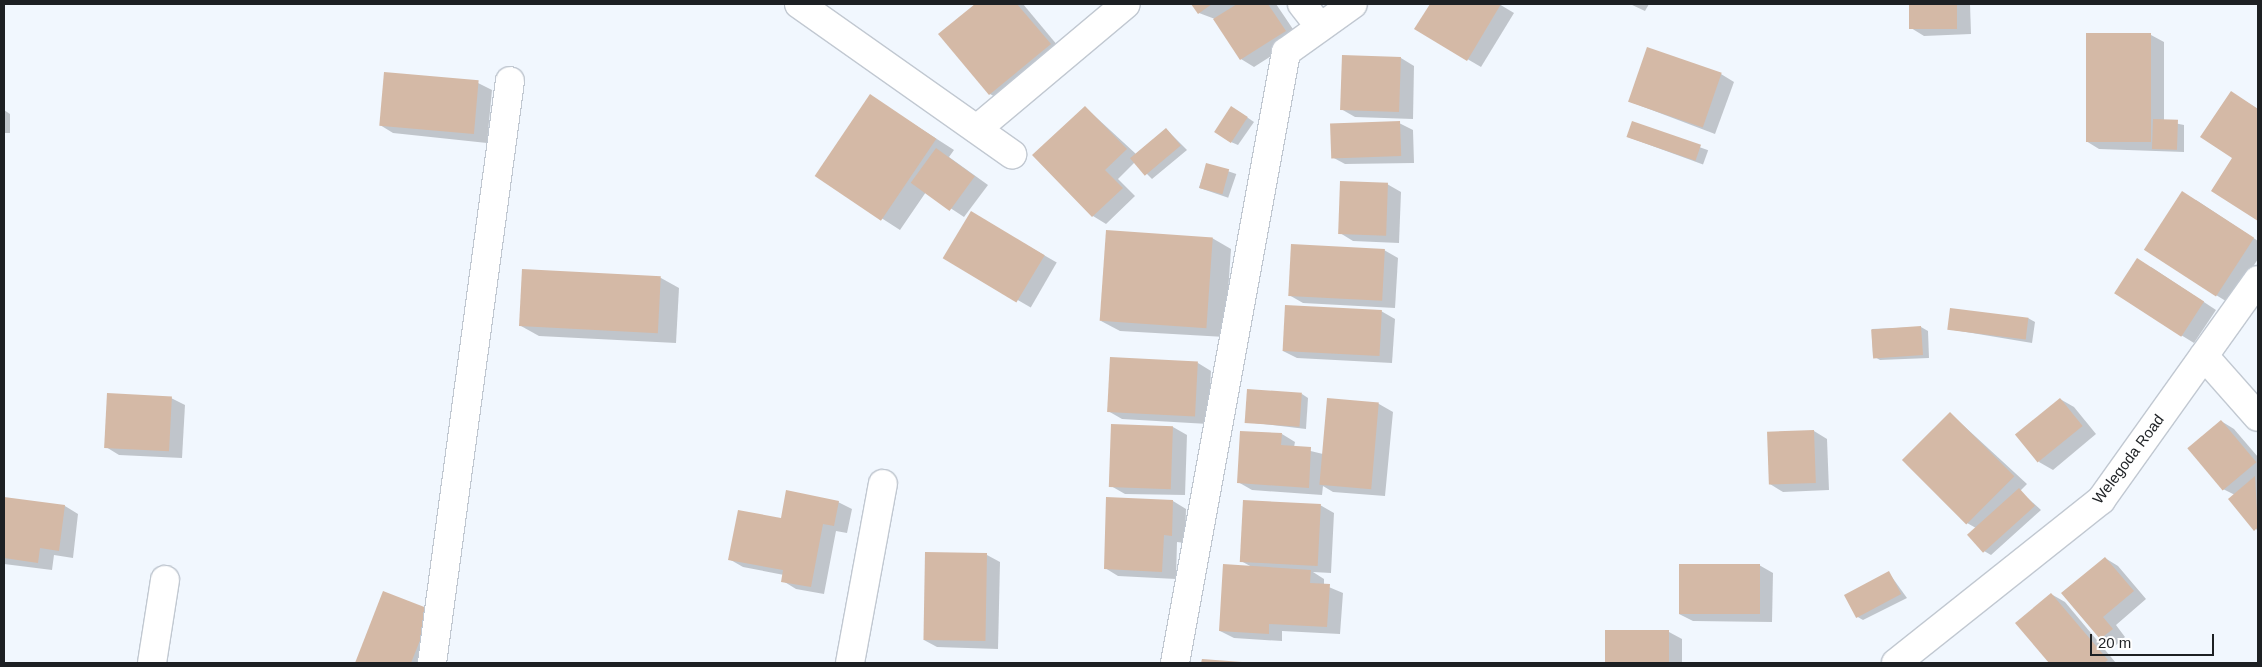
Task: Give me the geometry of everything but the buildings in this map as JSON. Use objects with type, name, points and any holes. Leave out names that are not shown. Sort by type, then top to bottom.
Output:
[{"type":"street","points":[[799,4],[1012,154]]},
{"type":"street","points":[[977,129],[1126,4]]},
{"type":"street","points":[[1302,4],[1320,28]]},
{"type":"street","points":[[1175,663],[1286,52],[1353,4]]},
{"type":"street","points":[[432,663],[510,81]]},
{"type":"street","name":"Welegoda Road","points":[[1896,663],[2101,500],[2258,280]]},
{"type":"street","points":[[2204,356],[2258,417]]},
{"type":"street","points":[[850,663],[883,484]]},
{"type":"street","points":[[152,663],[165,580]]}]
